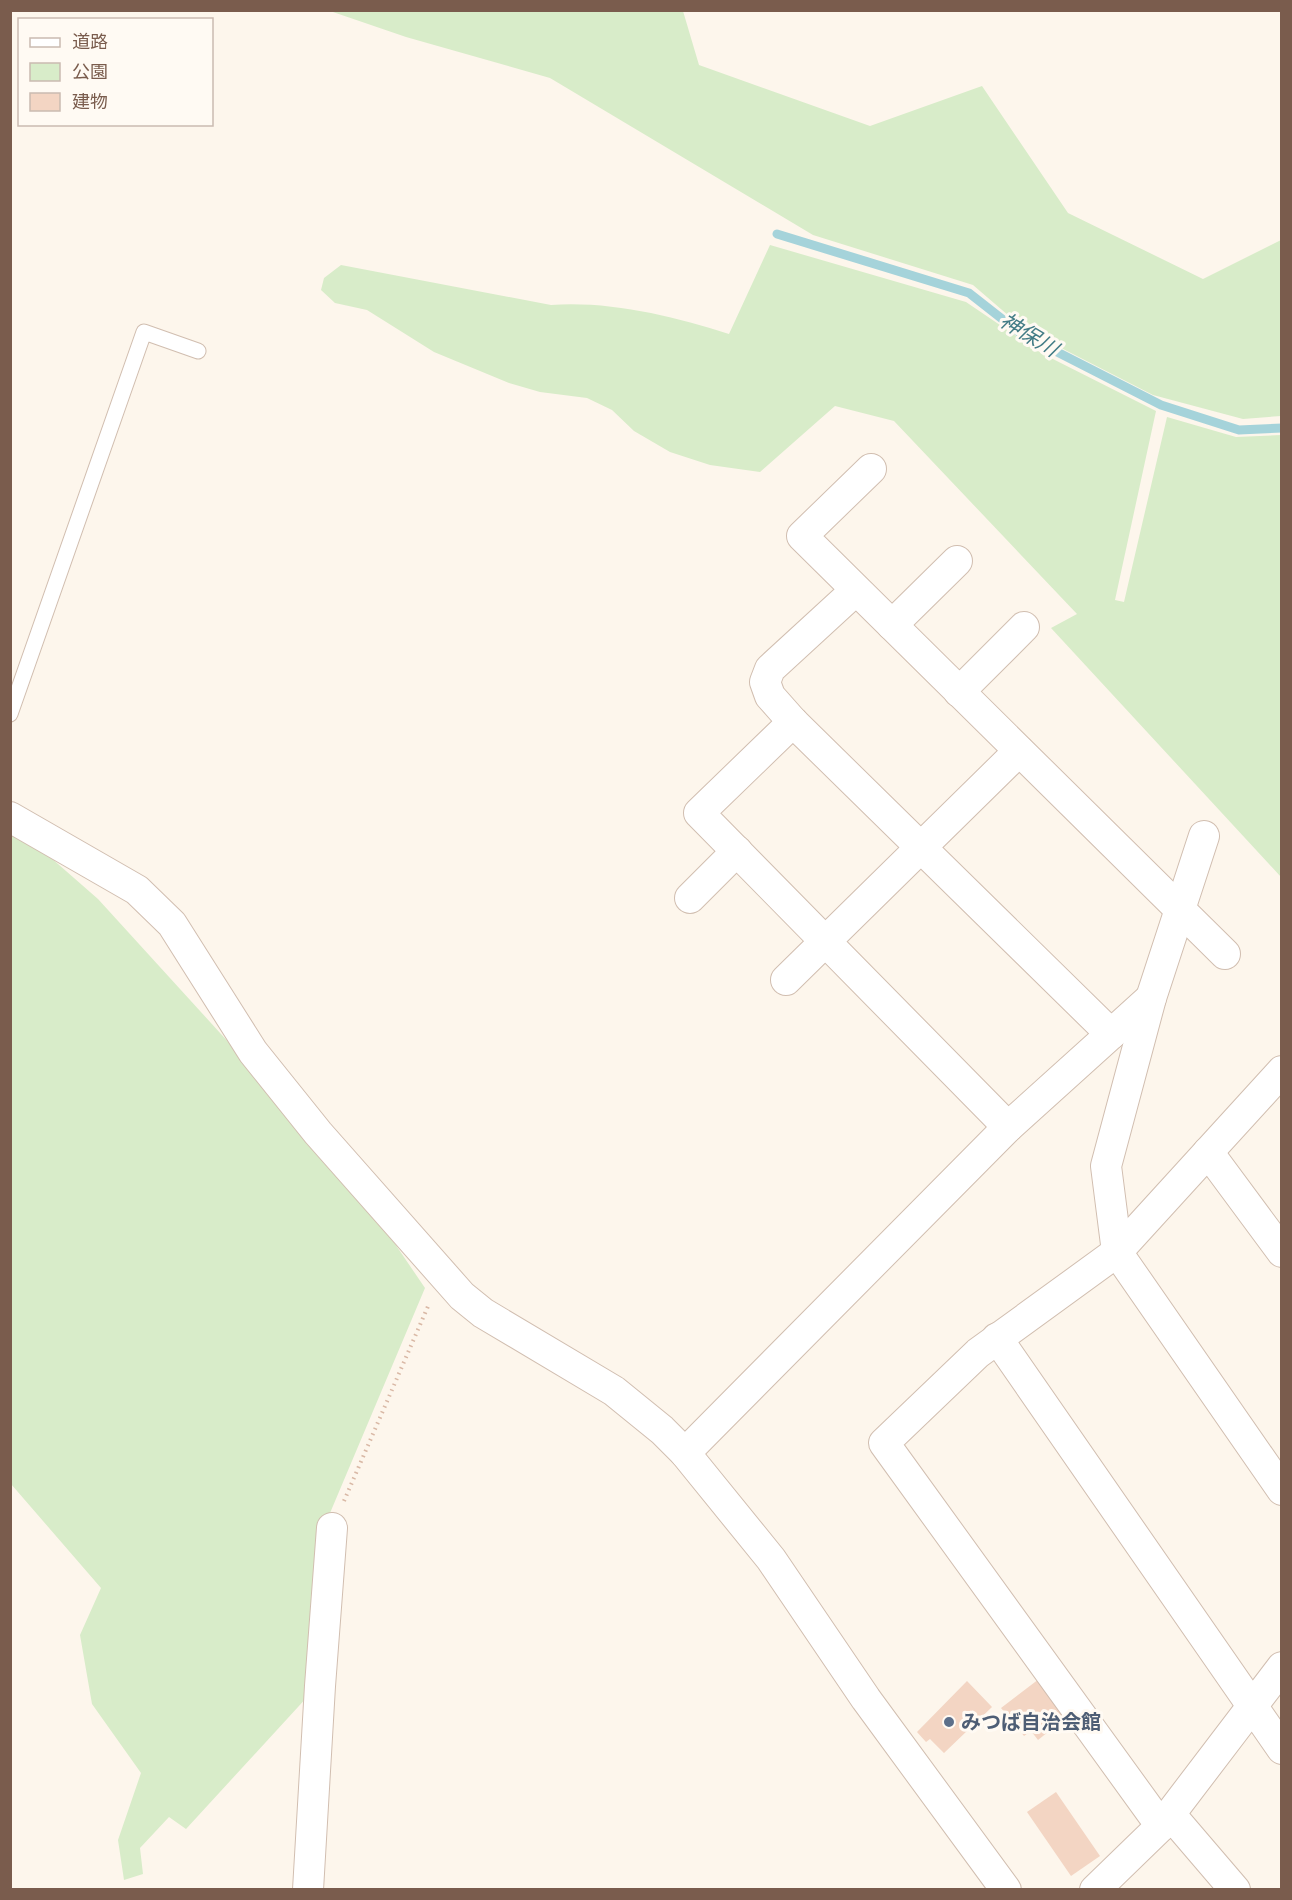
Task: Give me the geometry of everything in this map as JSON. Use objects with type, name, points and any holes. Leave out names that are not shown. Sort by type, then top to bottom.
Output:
[{"type":"street","points":[[871,470],[802,536],[1225,954]]},
{"type":"street","points":[[892,625],[957,561]]},
{"type":"street","points":[[856,590],[770,669],[765,682],[770,696],[793,722],[1111,1034]]},
{"type":"street","points":[[959,692],[1024,627]]},
{"type":"street","points":[[793,722],[699,813],[1008,1128]]},
{"type":"street","points":[[786,980],[1019,751]]},
{"type":"street","points":[[10,817],[137,890],[172,924],[253,1052],[318,1133],[441,1275],[483,1312],[614,1391],[662,1430],[685,1453],[771,1559],[866,1699],[1006,1890]]},
{"type":"street","points":[[1204,836],[1151,998],[1106,1166],[1116,1252],[1281,1490]]},
{"type":"street","points":[[690,898],[737,851]]},
{"type":"street","points":[[685,1453],[1008,1128],[1151,998]]},
{"type":"street","points":[[1235,1890],[1166,1820],[884,1443],[978,1353],[1116,1252],[1281,1071]]},
{"type":"street","points":[[1208,1152],[1281,1252]]},
{"type":"street","points":[[997,1338],[1281,1749]]},
{"type":"street","points":[[308,1890],[320,1686],[333,1528]]},
{"type":"street","points":[[1095,1890],[1166,1820],[1281,1666]]},
{"type":"lane","points":[[10,714],[144,332],[198,351]]},
{"type":"path","points":[[333,1528],[441,1275]]},
{"type":"green space","points":[[330,11],[683,11],[699,65],[870,126],[982,86],[1068,213],[1203,279],[1281,240],[1281,416],[1243,419],[1153,395],[1024,329],[973,285],[813,235],[550,78],[406,37]]},
{"type":"green space","points":[[770,245],[966,302],[1041,353],[1156,411],[1115,600],[1124,602],[1167,417],[1236,437],[1281,435],[1281,877],[1051,628],[1077,614],[894,421],[835,406],[760,472],[710,465],[670,452],[634,431],[612,410],[587,398],[540,392],[509,383],[434,352],[367,310],[335,303],[321,290],[324,278],[341,265],[551,305],[596,305],[641,311],[729,334]]},
{"type":"green space","points":[[10,822],[98,899],[303,1124],[376,1216],[425,1288],[322,1532],[309,1695],[186,1829],[169,1817],[140,1848],[143,1874],[124,1880],[118,1840],[141,1773],[92,1704],[80,1635],[101,1588],[11,1484]]},
{"type":"building","points":[[1039,1679],[1068,1716],[1038,1740],[1031,1731],[1024,1736],[1001,1708]]},
{"type":"building","points":[[967,1681],[992,1707],[944,1753],[930,1739],[926,1742],[917,1732]]},
{"type":"building","points":[[1056,1792],[1100,1856],[1071,1876],[1027,1812]]},
{"type":"waterway","name":"神保川","points":[[777,234],[969,293],[1020,333],[1161,405],[1239,430],[1282,428]]},
{"type":"place","name":"みつば自治会館","points":[[949,1722]]}]
